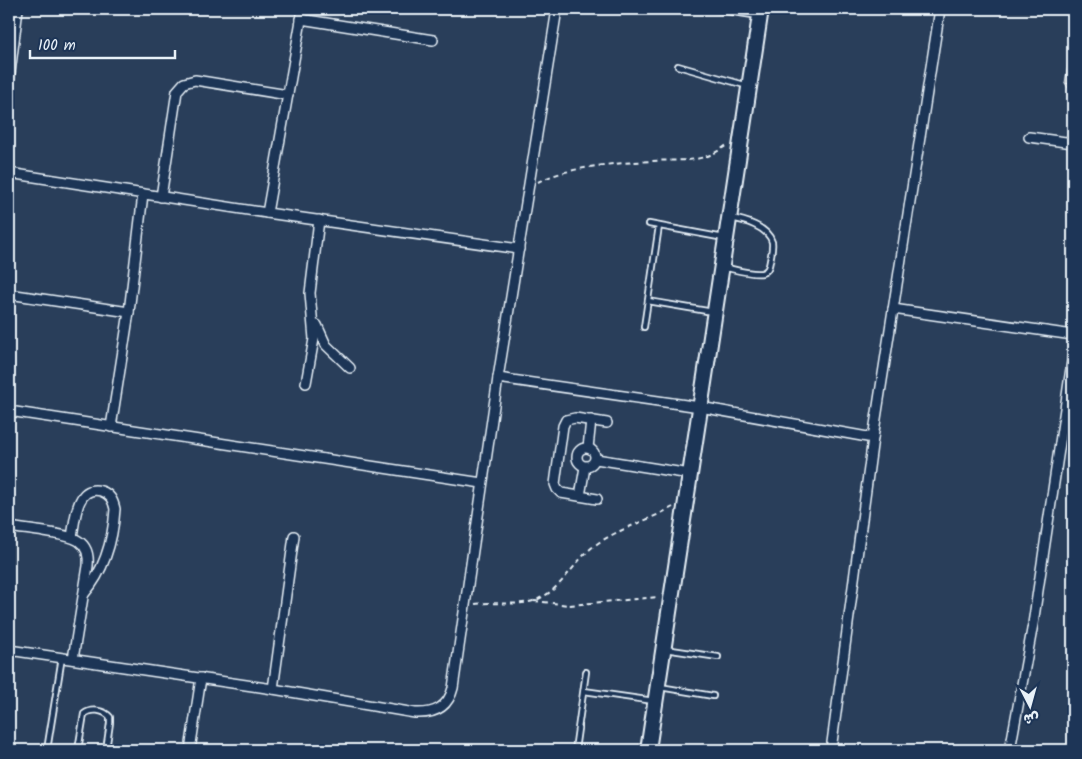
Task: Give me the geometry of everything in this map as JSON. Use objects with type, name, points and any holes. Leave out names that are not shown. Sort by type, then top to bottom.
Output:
[{"type":"street","points":[[9,81],[18,9]]},
{"type":"street","points":[[267,213],[303,9]]},
{"type":"street","points":[[9,650],[273,689],[415,713],[432,713],[440,709],[451,696],[498,378],[557,9]]},
{"type":"street","points":[[831,750],[873,438],[940,9]]},
{"type":"street","points":[[648,750],[761,12]]},
{"type":"street","points":[[301,20],[433,40]]},
{"type":"street","points":[[161,197],[177,91],[184,82],[195,80],[288,96]]},
{"type":"street","points":[[1029,137],[1073,143]]},
{"type":"street","points":[[9,173],[518,249]]},
{"type":"street","points":[[111,427],[129,312],[144,194]]},
{"type":"street","points":[[306,383],[314,339],[310,293],[318,220]]},
{"type":"street","points":[[9,294],[129,312]]},
{"type":"street","points":[[893,309],[1073,335]]},
{"type":"street","points":[[312,313],[324,341],[350,368]]},
{"type":"street","points":[[1010,750],[1033,624],[1073,355]]},
{"type":"street","points":[[498,378],[700,407],[873,438]]},
{"type":"street","points":[[9,411],[482,483]]},
{"type":"street","points":[[596,499],[561,493],[556,489],[559,454],[566,420],[572,418],[607,422]]},
{"type":"street","points":[[588,448],[591,420]]},
{"type":"street","points":[[588,448],[593,451],[596,459]]},
{"type":"street","points":[[588,448],[579,451],[577,456],[578,462],[585,467],[591,466],[596,459]]},
{"type":"street","points":[[559,454],[577,456]]},
{"type":"street","points":[[596,459],[690,474]]},
{"type":"street","points":[[580,496],[585,467]]},
{"type":"street","points":[[72,537],[78,505],[85,494],[98,490],[110,496],[115,508],[108,549],[99,573],[84,594]]},
{"type":"street","points":[[9,527],[72,537],[84,545],[89,559],[73,659]]},
{"type":"street","points":[[273,689],[294,536]]},
{"type":"street","points":[[190,750],[201,678]]},
{"type":"lane","points":[[714,9],[761,12]]},
{"type":"lane","points":[[678,66],[749,86]]},
{"type":"lane","points":[[722,267],[756,273],[764,272],[769,268],[772,249],[771,239],[765,231],[746,222],[729,218]]},
{"type":"lane","points":[[649,224],[726,238]]},
{"type":"lane","points":[[644,327],[659,226]]},
{"type":"lane","points":[[648,301],[715,312]]},
{"type":"lane","points":[[664,648],[718,657]]},
{"type":"lane","points":[[47,750],[62,657]]},
{"type":"lane","points":[[576,750],[586,672]]},
{"type":"lane","points":[[658,687],[713,696]]},
{"type":"lane","points":[[584,691],[655,701]]},
{"type":"lane","points":[[78,750],[84,714],[93,710],[106,712],[110,717],[106,750]]},
{"type":"path","points":[[528,188],[553,175],[571,170],[651,161],[689,161],[700,159],[716,153],[730,143]]},
{"type":"path","points":[[534,601],[557,587],[584,555],[602,540],[655,517],[686,499]]},
{"type":"path","points":[[465,606],[486,602],[516,604],[534,601],[569,605],[672,596]]},
{"type":"building","points":[[1069,59],[1073,60],[1073,85],[1065,83]]}]
